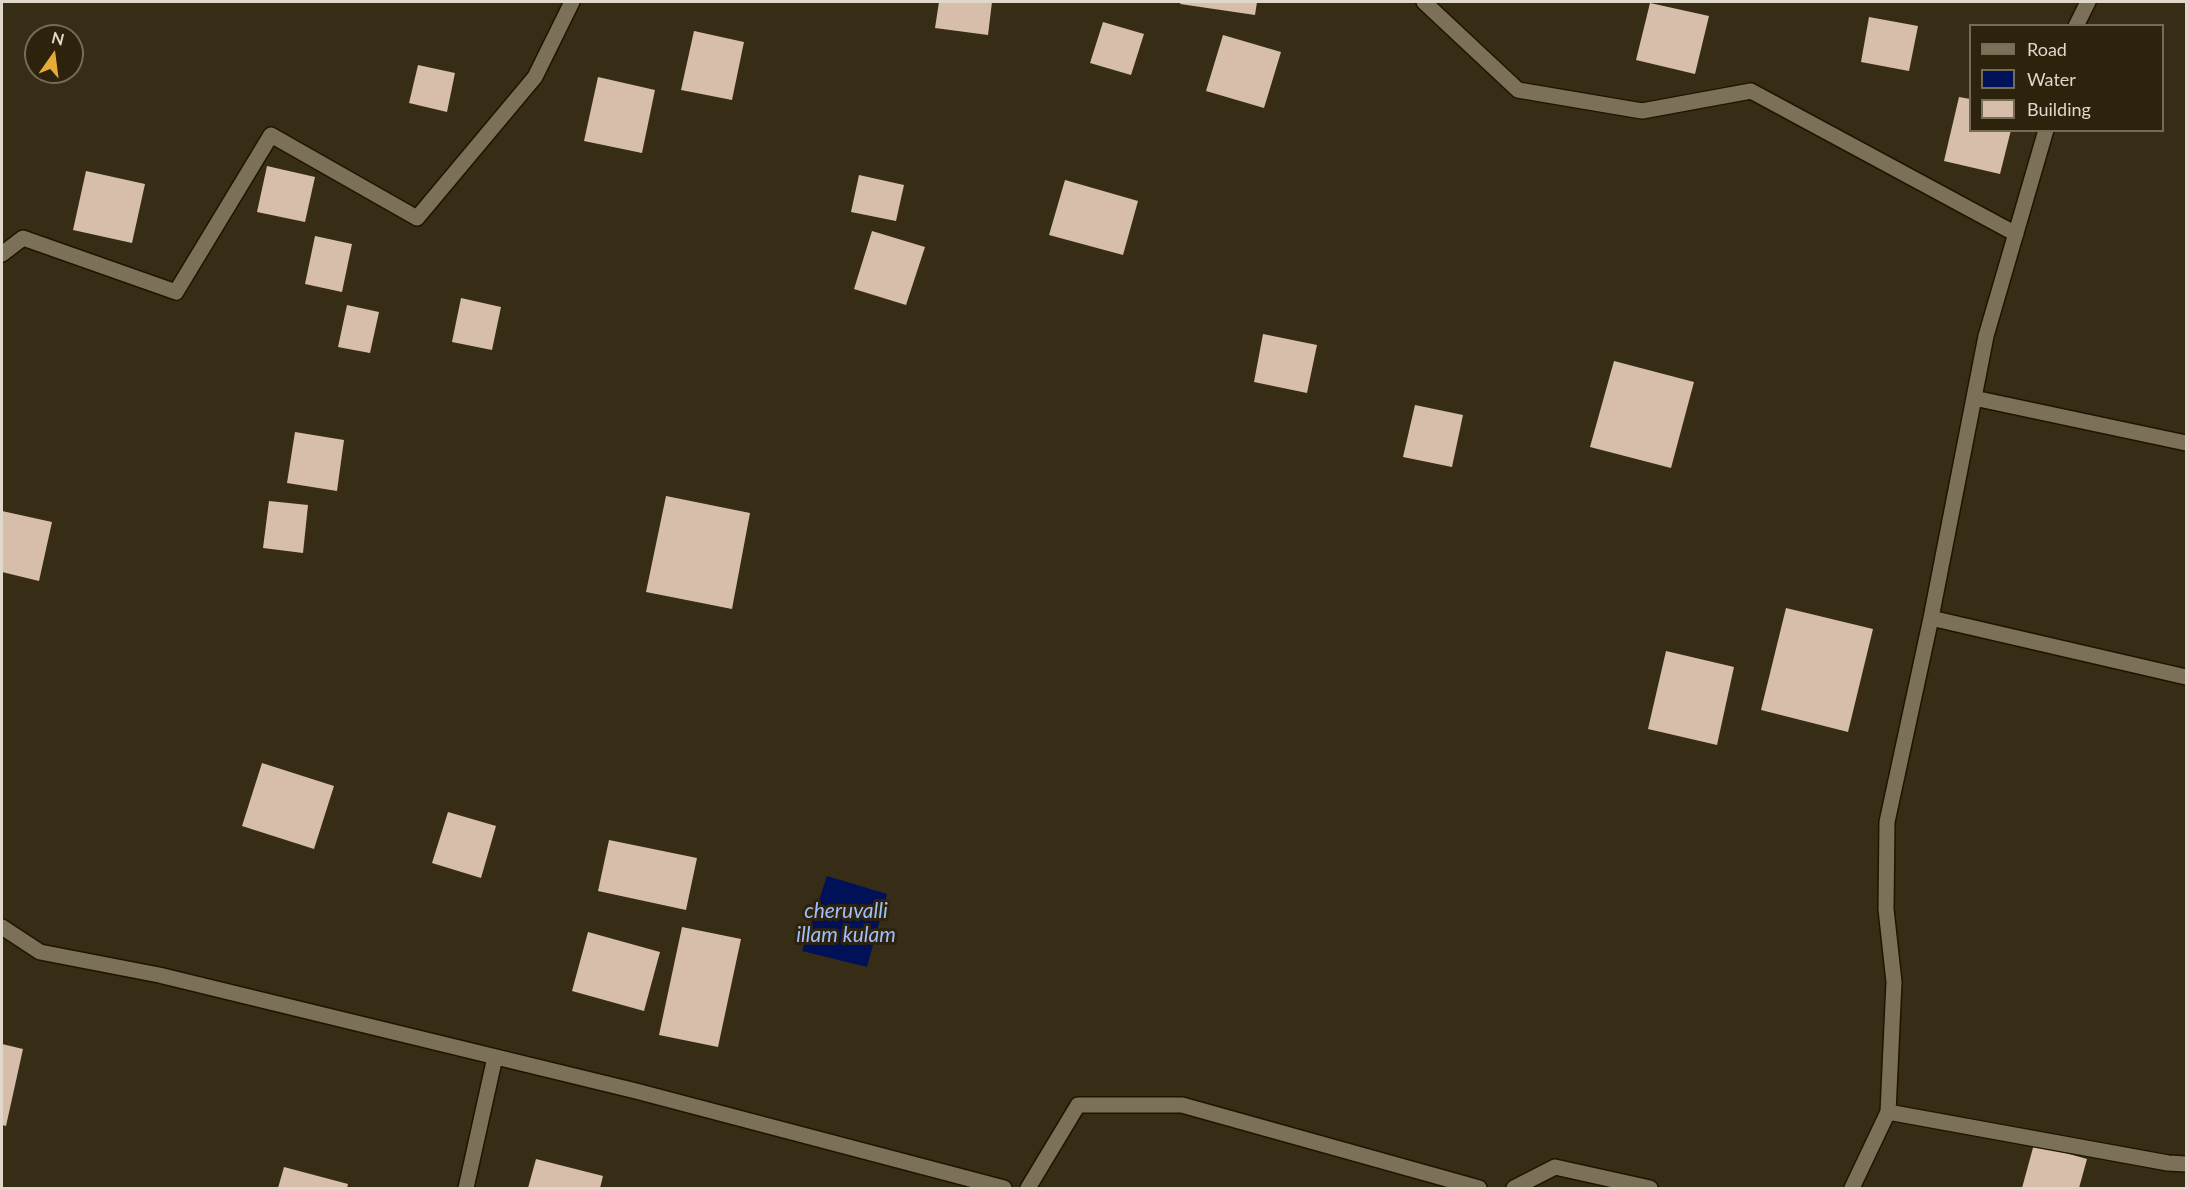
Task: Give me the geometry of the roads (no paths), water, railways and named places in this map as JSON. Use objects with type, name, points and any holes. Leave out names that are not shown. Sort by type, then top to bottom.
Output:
[{"type":"street","points":[[2,254],[23,238],[176,292],[271,135],[417,218],[535,77],[572,2]]},
{"type":"street","points":[[1424,2],[1518,90],[1642,111],[1751,91],[2016,234]]},
{"type":"street","points":[[2077,24],[2088,2]]},
{"type":"street","points":[[1852,1188],[1888,1112],[1894,982],[1886,909],[1887,822],[1931,618],[1986,336],[2045,132]]},
{"type":"street","points":[[1974,398],[2187,443]]},
{"type":"street","points":[[1931,618],[2187,677]]},
{"type":"street","points":[[2,927],[40,952],[159,975],[495,1057],[785,1129],[1004,1188]]},
{"type":"street","points":[[466,1188],[495,1057]]},
{"type":"street","points":[[1028,1188],[1078,1105],[1182,1105],[1479,1188]]},
{"type":"street","points":[[1888,1112],[2168,1163],[2187,1164]]},
{"type":"street","points":[[1514,1188],[1556,1167],[1650,1188]]},
{"type":"water","name":"cheruvalli illam kulam","points":[[827,876],[887,894],[867,967],[802,951]]}]
